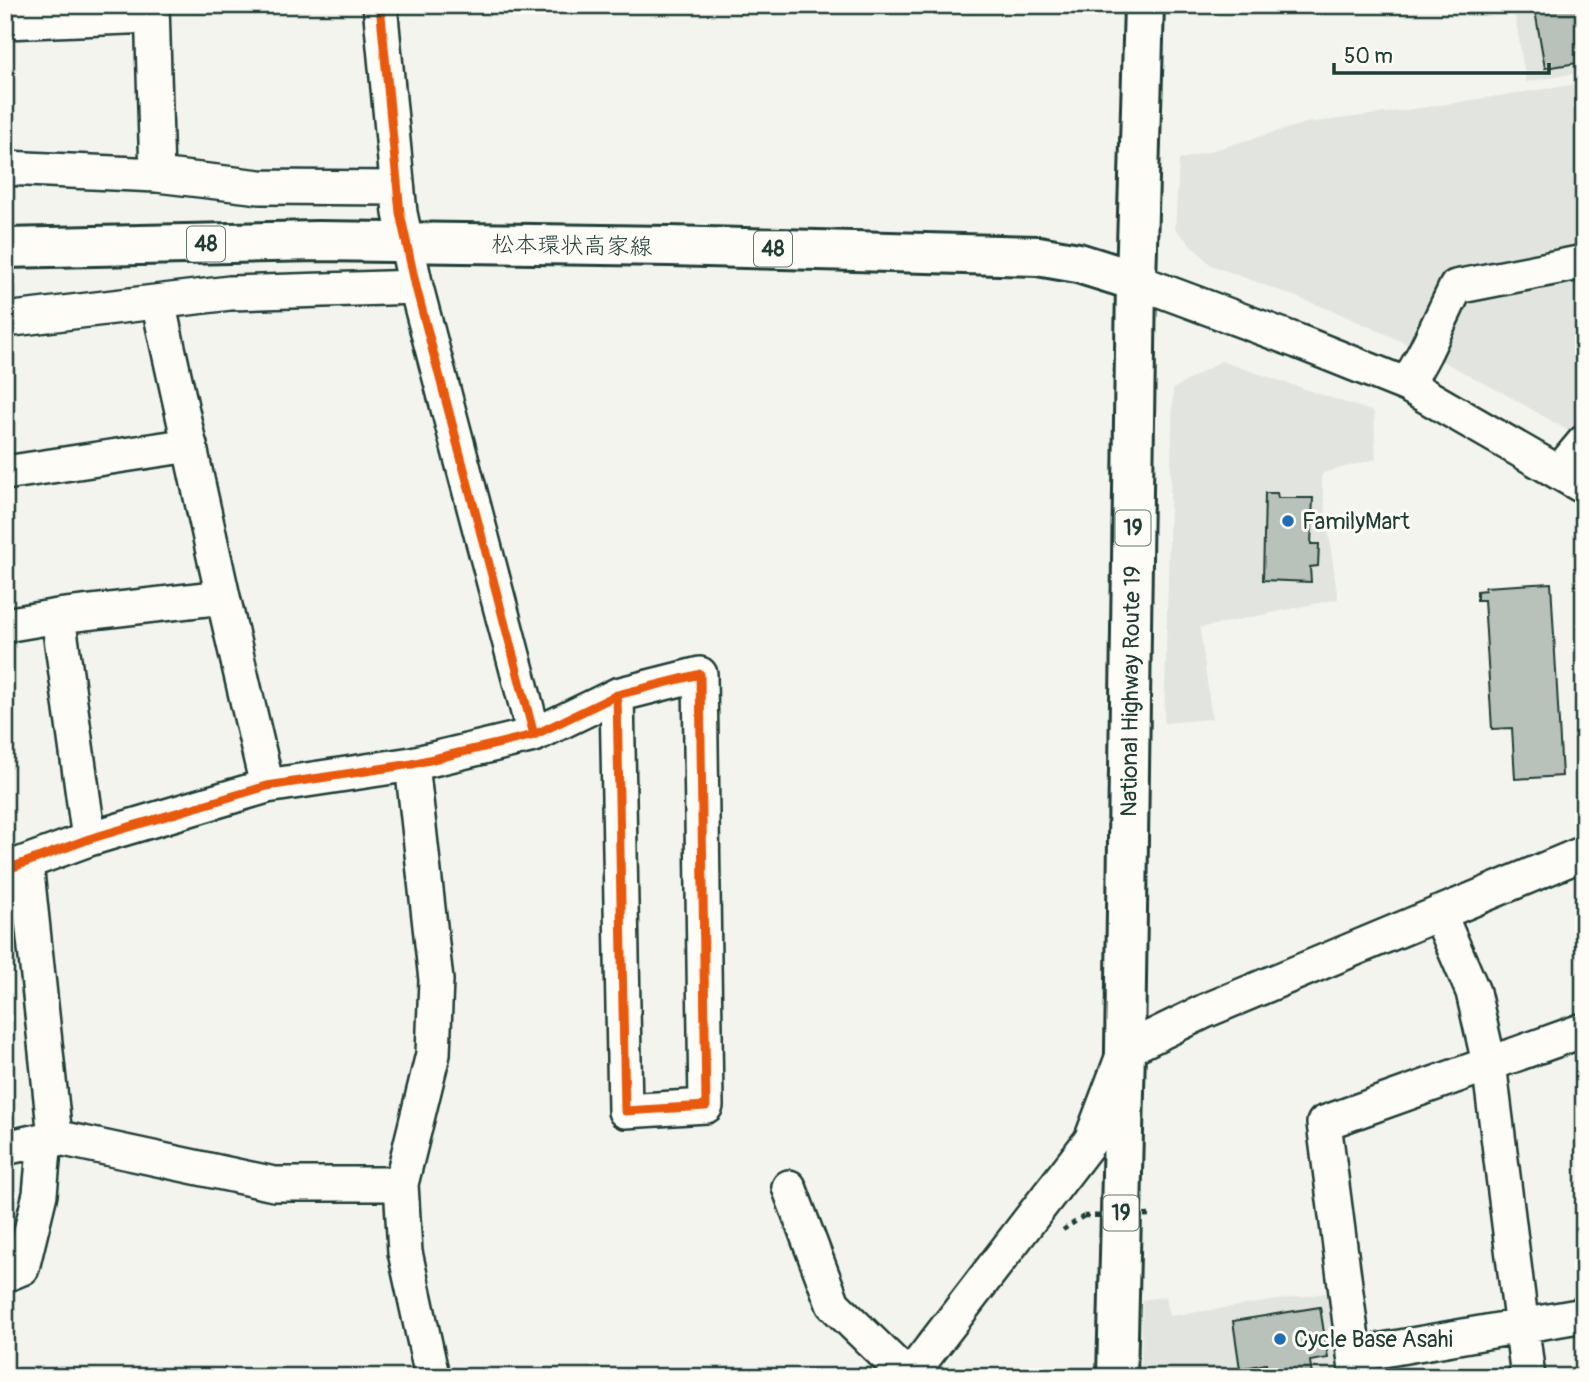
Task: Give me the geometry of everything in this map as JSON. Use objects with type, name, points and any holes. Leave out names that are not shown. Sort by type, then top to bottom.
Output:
[{"type":"main road","name":"National Highway Route 19","points":[[1117,1377],[1125,1050],[1136,281],[1144,5]]},
{"type":"main road","name":"松本環状高家線","points":[[5,248],[318,241],[1038,256],[1077,263],[1136,281]]},
{"type":"street","points":[[380,5],[397,188],[406,242],[534,735]]},
{"type":"street","points":[[5,22],[152,10],[157,175]]},
{"type":"street","points":[[5,168],[157,175],[260,187],[397,188]]},
{"type":"street","points":[[1407,385],[1426,352],[1456,287],[1584,262]]},
{"type":"street","points":[[1136,281],[1407,385],[1572,479],[1584,442]]},
{"type":"street","points":[[5,320],[230,293],[416,287]]},
{"type":"street","points":[[158,302],[268,786]]},
{"type":"street","points":[[5,473],[190,445]]},
{"type":"street","points":[[5,625],[58,616],[223,597]]},
{"type":"street","points":[[58,616],[89,839]]},
{"type":"street","points":[[5,1275],[22,1268],[50,1138],[15,866],[89,839],[268,786],[412,764],[534,735],[617,695],[700,674],[706,1106],[625,1111],[617,695]]},
{"type":"street","points":[[412,764],[436,980],[433,1054],[401,1184],[405,1252],[433,1377]]},
{"type":"street","points":[[789,1187],[833,1304],[908,1377],[1091,1140],[1125,1050],[1205,1010],[1584,853]]},
{"type":"street","points":[[1440,912],[1473,992],[1489,1063],[1528,1377]]},
{"type":"street","points":[[1584,1030],[1324,1124],[1355,1366],[1522,1325],[1584,1315]]},
{"type":"street","points":[[5,1148],[50,1138],[274,1184],[401,1184]]},
{"type":"path","points":[[1084,1216],[1154,1215]]},
{"type":"shaded area","points":[[1513,5],[1584,5],[1584,72],[1526,82]]},
{"type":"shaded area","points":[[1584,83],[1584,440],[1425,352],[1336,312],[1211,265],[1175,229],[1179,160],[1306,123]]},
{"type":"shaded area","points":[[1221,361],[1374,412],[1376,459],[1323,473],[1321,478],[1338,599],[1200,628],[1212,719],[1164,723],[1173,389]]},
{"type":"shaded area","points":[[1332,1292],[1343,1377],[1141,1377],[1142,1300],[1166,1296],[1169,1316]]},
{"type":"building","points":[[1534,5],[1584,5],[1584,62],[1545,68]]},
{"type":"building","name":"FamilyMart","points":[[1265,493],[1277,493],[1278,498],[1313,498],[1311,544],[1319,544],[1318,566],[1310,567],[1311,582],[1263,580]]},
{"type":"building","points":[[1551,583],[1562,776],[1515,779],[1512,728],[1492,729],[1484,600],[1477,600],[1477,591],[1485,590],[1485,587]]},
{"type":"building","name":"Cycle Base Asahi","points":[[1320,1307],[1328,1358],[1310,1361],[1312,1376],[1268,1377],[1266,1364],[1240,1369],[1233,1321]]},
{"type":"cycle path","points":[[5,870],[89,839],[267,786],[412,764],[534,735],[416,287],[400,213],[380,5]]},
{"type":"cycle path","points":[[534,735],[617,695],[700,674],[706,1106],[625,1111],[617,695]]},
{"type":"place","name":"FamilyMart","points":[[1288,521]]},
{"type":"place","name":"Cycle Base Asahi","points":[[1280,1339]]}]
